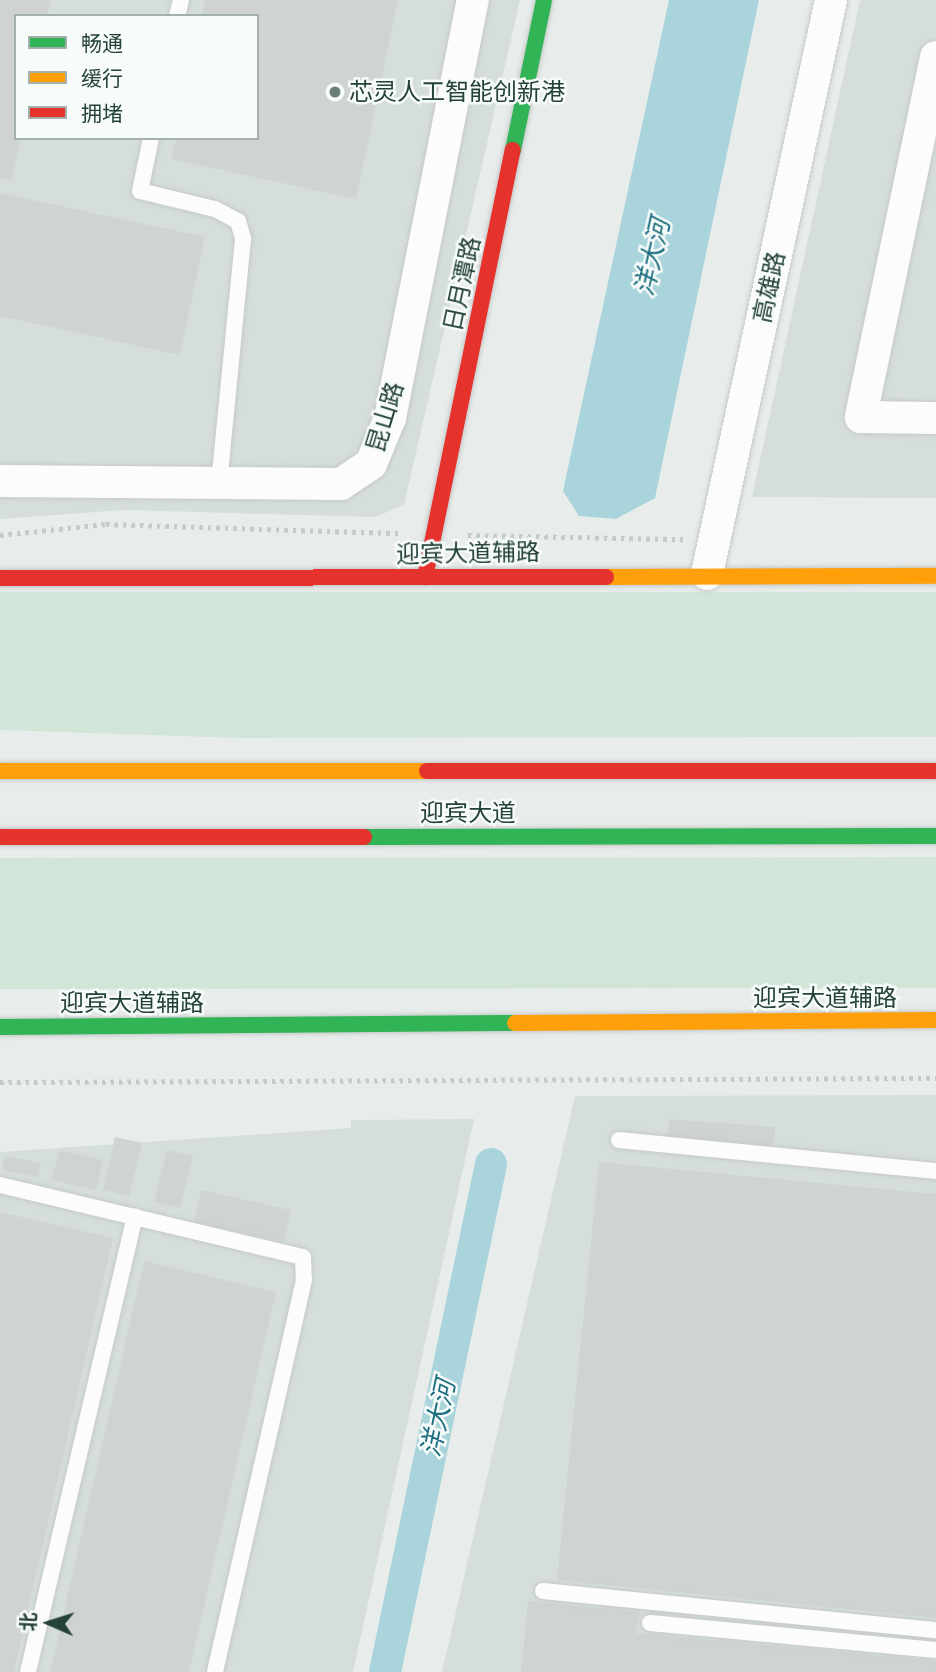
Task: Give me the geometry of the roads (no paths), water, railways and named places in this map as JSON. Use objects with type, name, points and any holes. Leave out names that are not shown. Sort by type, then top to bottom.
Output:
[{"type":"main road","name":"日月潭路","points":[[425,577],[544,0]]},
{"type":"main road","name":"迎宾大道辅路","points":[[0,578],[707,574],[936,576]]},
{"type":"main road","name":"迎宾大道","points":[[0,771],[936,771]]},
{"type":"main road","name":"迎宾大道","points":[[0,837],[936,836]]},
{"type":"main road","name":"迎宾大道辅路","points":[[0,1027],[936,1020]]},
{"type":"street","name":"昆山路","points":[[0,481],[341,484],[371,464],[390,418],[473,0]]},
{"type":"street","name":"高雄路","points":[[707,574],[831,0]]},
{"type":"street","points":[[936,57],[861,417],[936,418]]},
{"type":"lane","points":[[151,140],[140,191],[215,209],[238,221],[243,239],[219,483]]},
{"type":"lane","points":[[619,1140],[936,1171]]},
{"type":"lane","points":[[0,1185],[303,1257],[306,1268],[215,1672]]},
{"type":"lane","points":[[28,1672],[135,1216]]},
{"type":"lane","points":[[543,1591],[936,1630]]},
{"type":"lane","points":[[650,1623],[936,1650]]},
{"type":"water","points":[[669,0],[759,0],[655,498],[616,519],[579,516],[563,491]]},
{"type":"waterway","name":"洋大河","points":[[385,1672],[491,1164]]},
{"type":"place","name":"芯灵人工智能创新港","points":[[335,92]]}]
